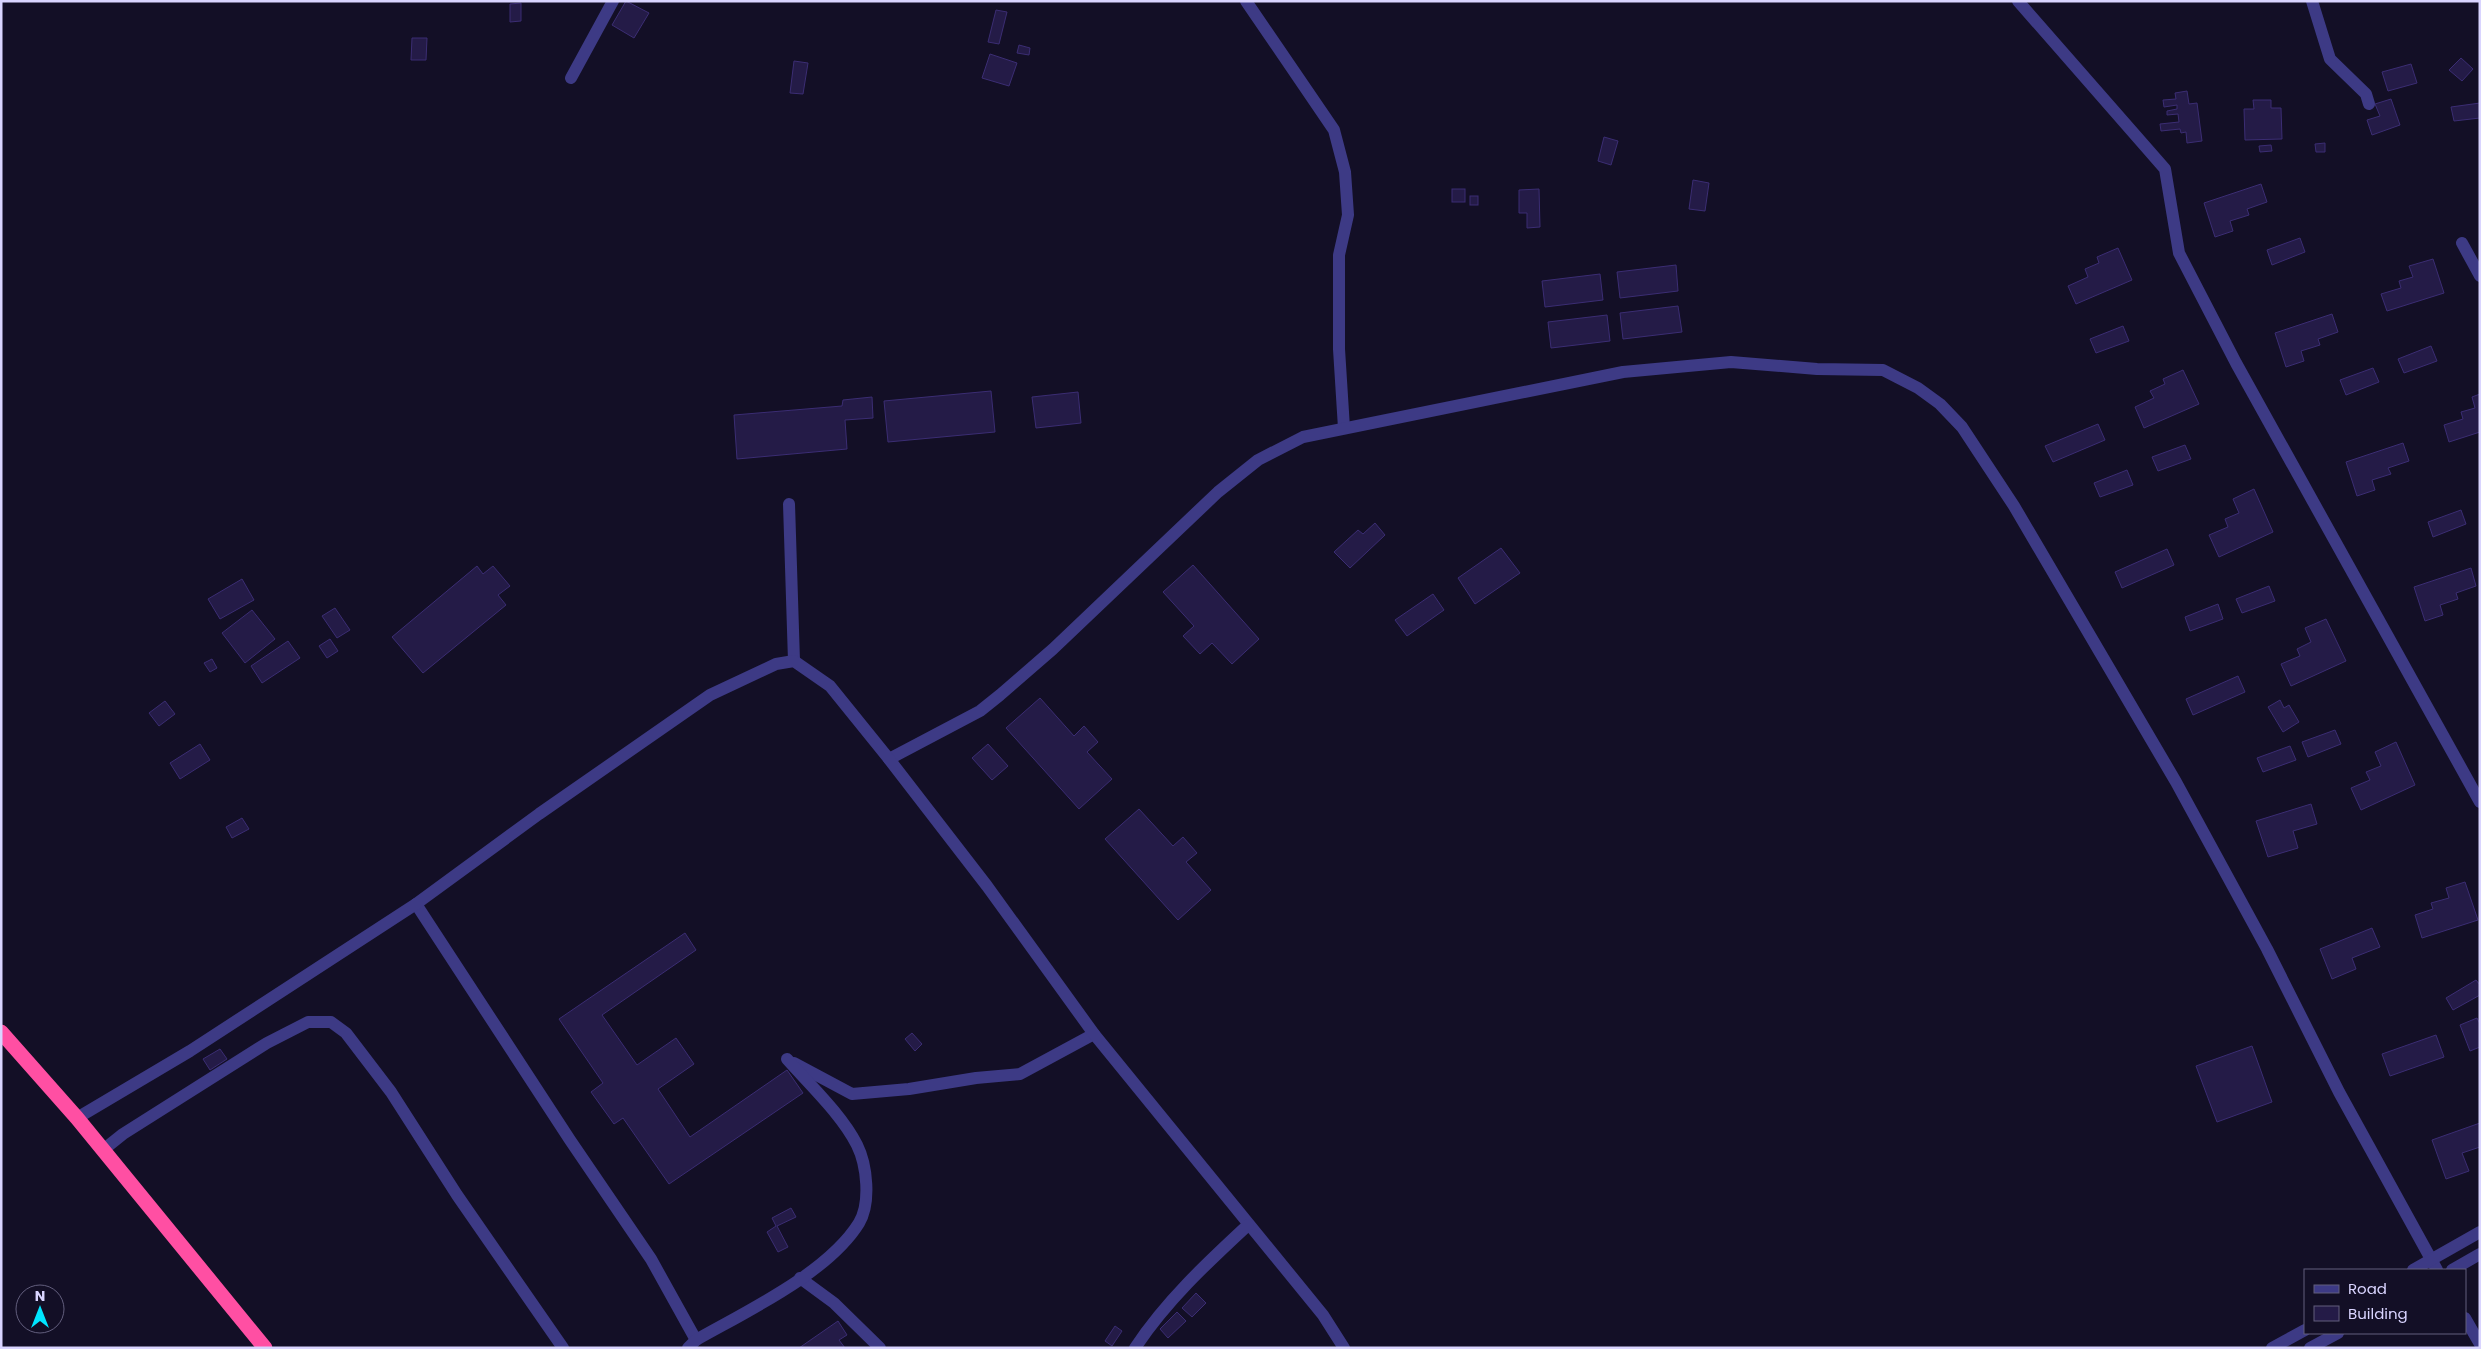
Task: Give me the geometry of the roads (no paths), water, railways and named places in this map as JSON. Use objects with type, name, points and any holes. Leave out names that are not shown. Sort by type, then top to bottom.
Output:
[{"type":"highway","points":[[1,1032],[77,1118],[265,1348]]},
{"type":"street","points":[[571,78],[613,1]]},
{"type":"street","points":[[1246,1],[1334,130],[1345,172],[1348,215],[1339,255],[1339,349],[1344,428]]},
{"type":"street","points":[[2018,1],[2165,169],[2179,254],[2236,363],[2480,802]]},
{"type":"street","points":[[2312,1],[2330,59],[2366,94],[2369,104]]},
{"type":"street","points":[[2462,243],[2480,276]]},
{"type":"street","points":[[889,759],[980,711],[1053,649],[1218,492],[1258,460],[1303,437],[1623,372],[1731,362],[1817,369],[1883,370],[1918,388],[1940,404],[1962,426],[2014,506],[2176,782],[2267,949],[2339,1092],[2434,1265]]},
{"type":"street","points":[[789,504],[794,661]]},
{"type":"street","points":[[77,1118],[190,1050],[416,904],[539,814],[710,696],[776,664],[794,661],[830,686],[889,759],[987,886],[1094,1034],[1323,1315],[1344,1348]]},
{"type":"street","points":[[416,904],[570,1140],[651,1259],[692,1344],[816,1268],[847,1239],[860,1221],[866,1201],[864,1164],[857,1144],[833,1112],[787,1060],[852,1094],[909,1089],[976,1078],[1020,1074],[1094,1034]]},
{"type":"street","points":[[103,1150],[147,1118],[267,1043],[308,1022],[331,1022],[346,1033],[391,1092],[457,1195],[563,1348]]},
{"type":"street","points":[[1135,1348],[1149,1327],[1195,1274],[1248,1224]]},
{"type":"street","points":[[2417,1269],[2434,1265],[2480,1232]]},
{"type":"street","points":[[2454,1269],[2480,1254]]},
{"type":"street","points":[[800,1278],[834,1303],[880,1348]]},
{"type":"street","points":[[2466,1320],[2480,1344]]},
{"type":"street","points":[[2272,1348],[2304,1331]]},
{"type":"street","points":[[2310,1348],[2336,1334]]}]
